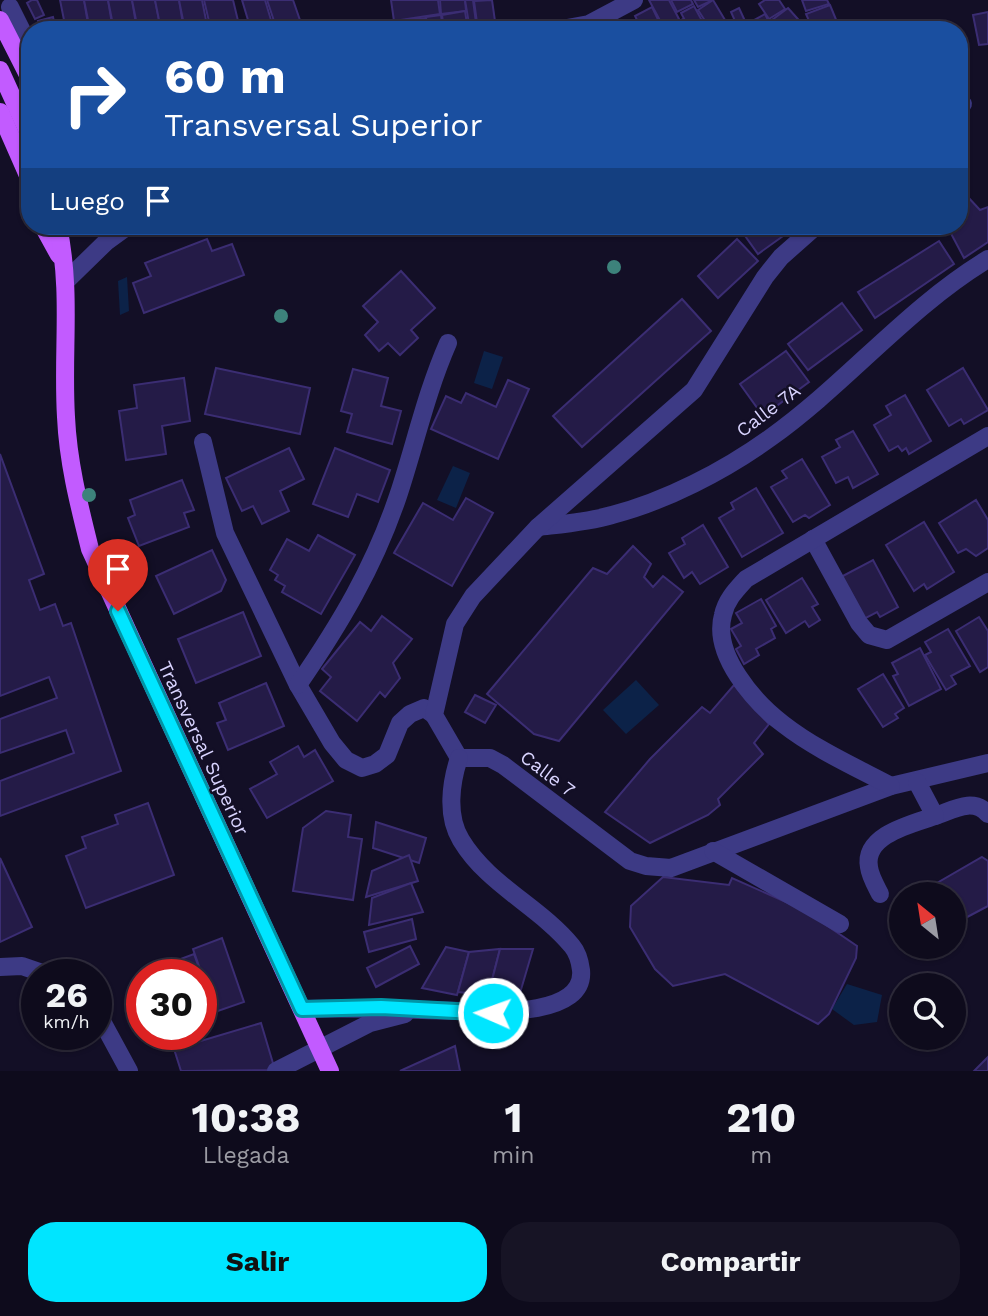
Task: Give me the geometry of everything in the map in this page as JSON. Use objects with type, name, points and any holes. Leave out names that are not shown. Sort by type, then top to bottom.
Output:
[{"type":"main road","points":[[7,10],[21,52]]},
{"type":"main road","points":[[0,70],[21,116]]},
{"type":"main road","points":[[4,118],[21,159]]},
{"type":"main road","points":[[48,235],[67,273]]},
{"type":"main road","name":"Transversal Superior","points":[[60,235],[67,273],[66,417],[76,496],[90,549],[330,1071]]},
{"type":"main road","points":[[67,273],[69,235]]},
{"type":"street","points":[[595,21],[634,0]]},
{"type":"street","points":[[7,10],[21,33]]},
{"type":"street","points":[[67,273],[116,235]]},
{"type":"street","points":[[434,715],[455,624],[473,596],[538,527],[694,390],[765,277],[781,257],[806,235]]},
{"type":"street","name":"Calle 7A","points":[[538,527],[612,516],[748,453],[797,417],[940,294],[988,259]]},
{"type":"street","points":[[298,685],[344,618],[378,546],[398,495],[430,385],[448,343]]},
{"type":"street","points":[[891,786],[782,724],[738,675],[724,646],[721,622],[731,595],[746,579],[988,436]]},
{"type":"street","points":[[202,442],[225,533],[298,685],[331,743],[346,760],[362,768],[375,764],[387,755],[400,723],[410,714],[424,708],[434,715],[459,758],[452,788],[460,839],[491,878],[573,947],[580,963],[582,981],[572,996],[519,1011],[381,1007],[304,1015]]},
{"type":"street","points":[[813,539],[859,623],[869,635],[887,640],[988,582]]},
{"type":"street","name":"Calle 7","points":[[459,758],[490,758],[630,861],[646,866],[671,868],[891,786],[917,782],[988,763]]},
{"type":"street","points":[[917,782],[934,816]]},
{"type":"street","points":[[880,894],[869,867],[870,853],[882,837],[968,804],[981,806],[988,814]]},
{"type":"street","points":[[713,852],[840,924]]},
{"type":"street","points":[[0,967],[21,966]]},
{"type":"street","points":[[276,1071],[370,1023],[419,1010]]},
{"type":"street","points":[[112,1040],[129,1071]]},
{"type":"water","points":[[127,277],[129,311],[120,315],[118,281]]},
{"type":"water","points":[[484,351],[503,357],[492,389],[474,383]]},
{"type":"water","points":[[453,466],[470,473],[456,508],[437,500]]},
{"type":"water","points":[[636,680],[659,705],[626,734],[603,710]]},
{"type":"water","points":[[847,984],[882,995],[877,1022],[854,1025],[832,1009]]},
{"type":"building","points":[[37,0],[44,15],[35,19],[27,3]]},
{"type":"building","points":[[60,0],[84,0],[88,21],[64,21]]},
{"type":"building","points":[[84,0],[108,0],[112,21],[88,21]]},
{"type":"building","points":[[108,0],[132,0],[136,21],[112,21]]},
{"type":"building","points":[[132,0],[155,0],[159,21],[136,21]]},
{"type":"building","points":[[155,0],[179,0],[182,21],[159,21]]},
{"type":"building","points":[[179,0],[202,0],[206,21],[183,21]]},
{"type":"building","points":[[204,0],[233,0],[238,21],[209,21]]},
{"type":"building","points":[[242,0],[265,0],[271,21],[248,21]]},
{"type":"building","points":[[267,0],[293,0],[300,21],[274,21]]},
{"type":"building","points":[[391,0],[438,0],[440,14],[394,21]]},
{"type":"building","points":[[440,0],[465,0],[466,11],[441,14]]},
{"type":"building","points":[[465,0],[473,0],[476,21],[468,21]]},
{"type":"building","points":[[492,0],[495,21],[477,21],[474,1]]},
{"type":"building","points":[[649,0],[669,0],[679,19],[660,21]]},
{"type":"building","points":[[671,0],[691,0],[693,4],[677,12]]},
{"type":"building","points":[[694,0],[713,0],[698,7]]},
{"type":"building","points":[[713,0],[726,21],[705,21],[698,10]]},
{"type":"building","points":[[765,0],[779,0],[785,9],[769,19],[759,4]]},
{"type":"building","points":[[802,0],[827,0],[829,4],[806,11]]},
{"type":"building","points":[[830,5],[837,21],[809,21],[806,14]]},
{"type":"building","points":[[694,6],[702,21],[685,21],[681,13]]},
{"type":"building","points":[[652,7],[659,21],[638,21],[635,16]]},
{"type":"building","points":[[739,8],[745,21],[735,21],[731,12]]},
{"type":"building","points":[[788,8],[800,21],[773,21]]},
{"type":"building","points":[[465,11],[467,21],[443,21],[442,15]]},
{"type":"building","points":[[988,12],[988,44],[979,45],[973,15]]},
{"type":"building","points":[[765,14],[768,21],[752,21]]},
{"type":"building","points":[[441,15],[442,21],[426,21],[426,17]]},
{"type":"building","points":[[53,17],[54,21],[38,21]]},
{"type":"building","points":[[425,18],[425,21],[395,21]]},
{"type":"building","points":[[968,197],[980,210],[988,207],[988,242],[964,258],[952,235],[968,235]]},
{"type":"building","points":[[744,235],[784,235],[758,254]]},
{"type":"building","points":[[207,239],[212,251],[232,244],[244,275],[144,313],[133,283],[151,276],[145,263]]},
{"type":"building","points":[[737,239],[758,261],[718,298],[698,276]]},
{"type":"building","points":[[939,241],[954,264],[875,318],[858,292]]},
{"type":"building","points":[[401,271],[435,308],[411,330],[418,338],[400,355],[388,343],[379,351],[365,335],[378,322],[363,306]]},
{"type":"building","points":[[682,299],[711,331],[582,447],[553,416]]},
{"type":"building","points":[[842,303],[862,330],[808,370],[788,344]]},
{"type":"building","points":[[786,351],[809,382],[763,416],[740,384]]},
{"type":"building","points":[[216,368],[310,388],[300,434],[205,414]]},
{"type":"building","points":[[963,368],[988,410],[964,424],[961,419],[949,426],[927,390]]},
{"type":"building","points":[[353,369],[388,378],[381,406],[401,411],[392,444],[347,432],[352,414],[341,411]]},
{"type":"building","points":[[184,378],[190,421],[162,426],[166,454],[126,460],[119,411],[137,408],[134,385]]},
{"type":"building","points":[[508,380],[529,389],[498,459],[431,429],[446,396],[461,403],[466,393],[496,407]]},
{"type":"building","points":[[905,395],[931,441],[909,454],[906,448],[902,451],[898,446],[889,451],[874,425],[891,415],[886,406]]},
{"type":"building","points":[[853,431],[878,474],[853,488],[848,477],[836,483],[822,457],[840,447],[836,440]]},
{"type":"building","points":[[289,448],[304,479],[280,491],[289,511],[262,524],[253,506],[242,511],[226,478]]},
{"type":"building","points":[[335,448],[390,470],[378,502],[357,494],[348,517],[313,504]]},
{"type":"building","points":[[0,454],[44,574],[29,580],[40,610],[55,604],[63,626],[71,623],[121,771],[0,816],[0,781],[74,753],[66,730],[0,753],[0,719],[57,698],[49,677],[0,696]]},
{"type":"building","points":[[802,459],[830,505],[809,518],[805,515],[793,522],[771,487],[787,478],[782,471]]},
{"type":"building","points":[[182,480],[194,510],[184,513],[189,527],[139,546],[128,518],[135,515],[130,500]]},
{"type":"building","points":[[756,488],[783,533],[742,557],[719,518],[734,509],[731,503]]},
{"type":"building","points":[[466,498],[493,513],[452,586],[394,553],[423,503],[453,520]]},
{"type":"building","points":[[976,500],[988,520],[988,548],[976,556],[966,549],[958,553],[939,523]]},
{"type":"building","points":[[924,522],[954,572],[927,589],[924,584],[914,591],[886,545]]},
{"type":"building","points":[[703,525],[728,567],[700,584],[692,572],[684,578],[669,553],[685,544],[682,538]]},
{"type":"building","points":[[318,535],[355,555],[321,614],[282,592],[285,586],[275,580],[278,575],[270,570],[287,539],[309,551]]},
{"type":"building","points":[[633,546],[651,564],[644,577],[653,587],[663,576],[683,592],[559,741],[534,734],[487,694],[593,568],[607,574]]},
{"type":"building","points":[[212,550],[226,580],[221,591],[174,614],[156,576]]},
{"type":"building","points":[[873,560],[898,607],[880,617],[877,612],[862,620],[839,578]]},
{"type":"building","points":[[802,578],[818,604],[812,607],[820,620],[809,627],[805,621],[786,633],[766,600]]},
{"type":"building","points":[[761,599],[776,626],[771,629],[775,638],[756,649],[759,655],[744,664],[736,649],[741,646],[731,629],[742,623],[736,613]]},
{"type":"building","points":[[243,612],[261,656],[196,683],[178,639]]},
{"type":"building","points":[[382,616],[412,639],[393,663],[400,678],[385,697],[380,692],[357,721],[320,691],[331,677],[322,669],[360,622],[371,631]]},
{"type":"building","points":[[979,617],[988,631],[988,667],[980,672],[956,631]]},
{"type":"building","points":[[948,629],[970,666],[951,676],[956,684],[946,690],[925,655],[931,652],[925,642]]},
{"type":"building","points":[[920,648],[941,689],[909,706],[893,676],[898,674],[892,663]]},
{"type":"building","points":[[883,674],[904,708],[895,714],[898,718],[883,727],[858,689]]},
{"type":"building","points":[[266,683],[284,726],[228,750],[217,723],[226,720],[219,703]]},
{"type":"building","points":[[734,685],[769,724],[754,743],[763,754],[718,799],[720,805],[708,815],[650,843],[605,812],[650,759],[702,707],[710,713]]},
{"type":"building","points":[[475,695],[496,705],[485,723],[465,712]]},
{"type":"building","points":[[298,746],[304,757],[315,750],[333,781],[267,818],[250,789],[277,774],[270,762]]},
{"type":"building","points":[[148,803],[174,875],[86,908],[66,856],[86,848],[82,837],[118,824],[115,815]]},
{"type":"building","points":[[326,811],[351,815],[348,837],[362,839],[353,900],[293,891],[303,828]]},
{"type":"building","points":[[376,822],[426,838],[419,863],[373,848]]},
{"type":"building","points":[[409,855],[418,881],[366,897],[372,871]]},
{"type":"building","points":[[982,857],[988,861],[988,906],[966,918],[966,882],[939,882]]},
{"type":"building","points":[[0,858],[32,927],[0,942]]},
{"type":"building","points":[[663,877],[729,885],[732,878],[804,910],[857,946],[856,958],[829,1014],[818,1024],[725,974],[673,986],[655,969],[630,927],[631,906]]},
{"type":"building","points":[[411,883],[423,912],[369,925],[372,898]]},
{"type":"building","points":[[412,919],[416,939],[369,952],[364,932]]},
{"type":"building","points":[[222,938],[244,1002],[217,1011],[217,959],[196,959],[193,949]]},
{"type":"building","points":[[410,946],[419,964],[376,987],[367,968]]},
{"type":"building","points":[[446,947],[469,952],[457,995],[422,988]]},
{"type":"building","points":[[500,949],[488,995],[458,992],[469,952]]},
{"type":"building","points":[[500,949],[533,949],[520,993],[489,992]]},
{"type":"building","points":[[194,954],[196,959],[180,959]]},
{"type":"building","points":[[261,1023],[275,1070],[181,1071],[174,1050],[217,1050],[217,1036]]},
{"type":"building","points":[[455,1046],[460,1071],[400,1071]]},
{"type":"building","points":[[988,1057],[988,1071],[974,1071]]},
{"type":"route","points":[[118,611],[302,1009],[381,1007],[493,1013]]}]
